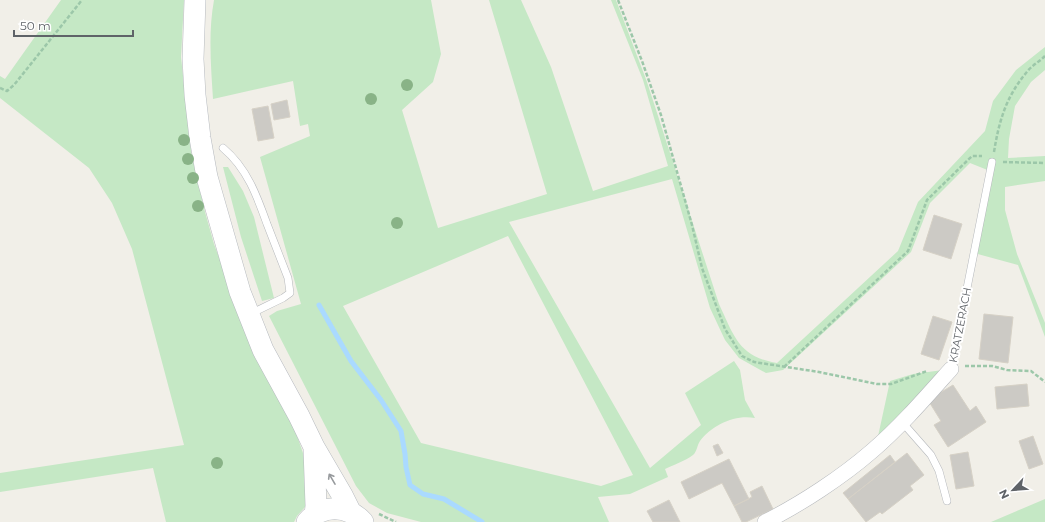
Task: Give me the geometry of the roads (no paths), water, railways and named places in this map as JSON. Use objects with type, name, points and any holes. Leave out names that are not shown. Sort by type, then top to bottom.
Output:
[{"type":"main road","points":[[195,0],[193,59],[200,138],[218,216],[240,292],[263,350],[314,447],[342,495],[363,515]]},
{"type":"main road","points":[[311,518],[316,506],[314,447]]},
{"type":"main road","points":[[311,518],[330,508],[363,515]]},
{"type":"street","name":"KRATZERACH","points":[[765,522],[830,483],[872,451],[902,422],[951,369]]},
{"type":"lane","points":[[223,148],[231,155],[243,170],[254,189],[288,278],[290,293],[267,307],[248,314]]},
{"type":"lane","name":"KRATZERACH","points":[[951,369],[993,159]]},
{"type":"lane","points":[[902,422],[931,455],[939,471],[947,501]]},
{"type":"waterway","points":[[319,305],[351,361],[381,400],[401,431],[410,485],[423,494],[444,499],[482,522]]}]
